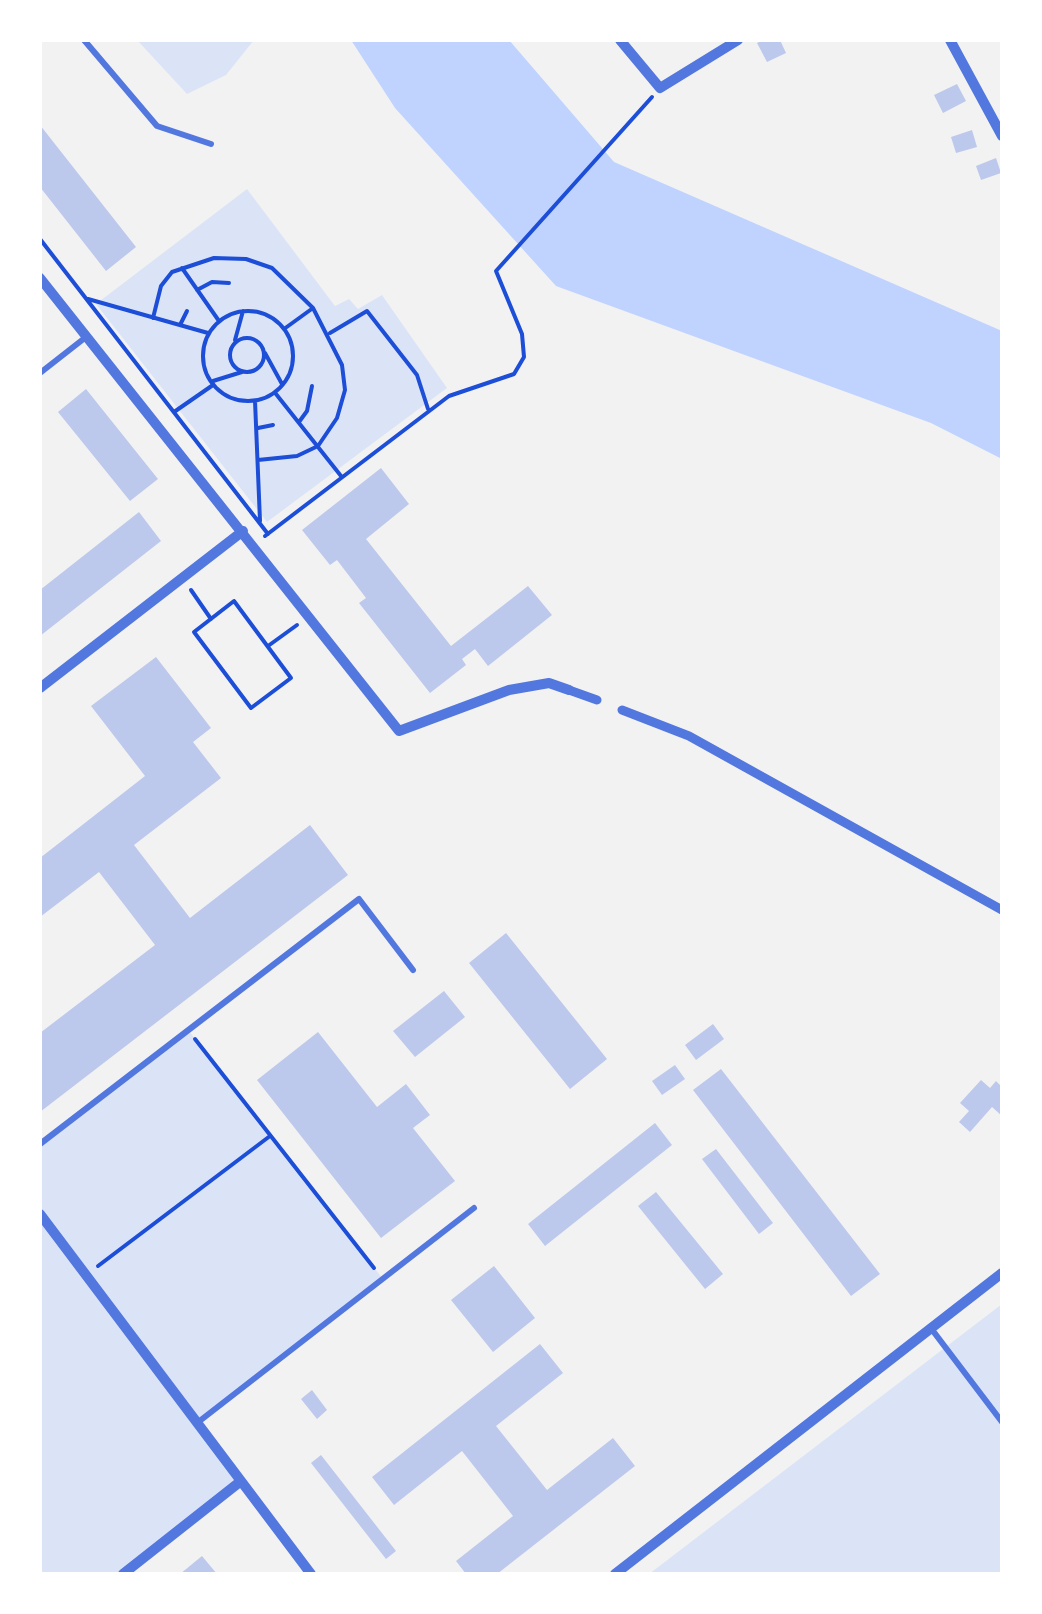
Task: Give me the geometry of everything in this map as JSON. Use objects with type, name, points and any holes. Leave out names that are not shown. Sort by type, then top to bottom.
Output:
[{"type":"street","points":[[620,40],[660,88],[738,40]]},
{"type":"street","points":[[950,40],[1002,136]]},
{"type":"street","points":[[40,278],[398,732],[509,690],[550,683],[597,700]]},
{"type":"street","points":[[40,688],[242,532]]},
{"type":"street","points":[[622,710],[689,736],[1002,910]]},
{"type":"street","points":[[40,1214],[311,1574]]},
{"type":"street","points":[[615,1574],[1002,1272]]},
{"type":"street","points":[[123,1574],[241,1481]]},
{"type":"lane","points":[[84,40],[158,126],[211,144]]},
{"type":"lane","points":[[40,373],[86,337]]},
{"type":"lane","points":[[40,1144],[359,900],[413,970]]},
{"type":"lane","points":[[198,1423],[474,1208]]},
{"type":"lane","points":[[930,1326],[1002,1422]]},
{"type":"path","points":[[254,546],[449,396],[514,374],[524,357],[522,334],[496,271],[660,88]]},
{"type":"path","points":[[40,239],[268,534]]},
{"type":"path","points":[[153,318],[161,286],[181,266],[214,258],[246,259],[272,268],[313,308],[330,334],[342,364],[345,390],[337,418],[318,446],[297,456],[258,460]]},
{"type":"path","points":[[181,266],[220,321]]},
{"type":"path","points":[[198,290],[212,282],[230,282]]},
{"type":"path","points":[[87,299],[208,333]]},
{"type":"path","points":[[284,328],[313,308]]},
{"type":"path","points":[[330,334],[367,310],[417,375],[428,410]]},
{"type":"path","points":[[180,325],[187,311]]},
{"type":"path","points":[[242,372],[230,360],[243,311]]},
{"type":"path","points":[[243,311],[263,314],[284,328],[293,357],[283,386],[275,393],[255,401],[229,397],[212,383],[202,352],[208,333],[220,321],[243,311]]},
{"type":"path","points":[[234,344],[249,338],[265,353],[283,386]]},
{"type":"path","points":[[174,412],[212,383],[253,372],[262,365],[265,353]]},
{"type":"path","points":[[298,422],[308,411],[312,386]]},
{"type":"path","points":[[275,393],[341,476]]},
{"type":"path","points":[[255,401],[260,523]]},
{"type":"path","points":[[257,428],[273,425]]},
{"type":"path","points":[[182,578],[211,619]]},
{"type":"path","points":[[234,601],[268,646],[292,678],[251,708],[194,632],[234,601]]},
{"type":"path","points":[[268,646],[309,617]]},
{"type":"path","points":[[189,1032],[383,1279]]},
{"type":"path","points":[[86,1275],[271,1136]]},
{"type":"shaded area","points":[[137,40],[254,40],[226,75],[187,94]]},
{"type":"shaded area","points":[[247,189],[335,306],[349,299],[358,309],[382,295],[447,388],[267,522],[96,304]]},
{"type":"shaded area","points":[[189,1031],[383,1279],[198,1422],[241,1481],[123,1574],[40,1574],[40,1144]]},
{"type":"shaded area","points":[[1002,1304],[1002,1574],[649,1574]]},
{"type":"water","points":[[351,40],[509,40],[614,162],[1002,331],[1002,459],[931,423],[556,286],[395,108]]},
{"type":"building","points":[[780,40],[786,53],[767,62],[757,43]]},
{"type":"building","points":[[957,84],[966,101],[943,113],[934,95]]},
{"type":"building","points":[[40,125],[136,247],[106,271],[40,187]]},
{"type":"building","points":[[972,130],[977,147],[956,153],[951,137]]},
{"type":"building","points":[[996,158],[1001,173],[981,180],[976,166]]},
{"type":"building","points":[[86,389],[158,479],[130,501],[58,412]]},
{"type":"building","points":[[381,468],[409,504],[366,539],[451,646],[528,586],[552,615],[488,666],[475,649],[462,659],[466,665],[430,693],[359,603],[366,598],[337,560],[330,565],[302,530]]},
{"type":"building","points":[[139,512],[161,541],[40,636],[40,590]]},
{"type":"building","points":[[156,657],[211,728],[193,742],[221,778],[134,845],[190,918],[310,825],[348,875],[40,1112],[40,1033],[155,945],[99,872],[40,917],[40,858],[145,776],[91,706]]},
{"type":"building","points":[[506,933],[607,1059],[570,1089],[469,963]]},
{"type":"building","points":[[444,991],[465,1017],[415,1057],[393,1031]]},
{"type":"building","points":[[713,1024],[724,1039],[696,1060],[685,1045]]},
{"type":"building","points":[[318,1032],[377,1107],[406,1084],[430,1115],[413,1128],[455,1181],[381,1238],[257,1080]]},
{"type":"building","points":[[675,1065],[685,1079],[662,1095],[652,1081]]},
{"type":"building","points":[[721,1069],[880,1274],[851,1296],[693,1090]]},
{"type":"building","points":[[981,1080],[990,1088],[996,1081],[1002,1087],[1002,1116],[992,1107],[970,1132],[959,1122],[969,1111],[960,1103]]},
{"type":"building","points":[[655,1123],[672,1145],[545,1246],[528,1224]]},
{"type":"building","points":[[716,1149],[773,1223],[759,1234],[702,1159]]},
{"type":"building","points":[[656,1192],[723,1274],[705,1289],[638,1206]]},
{"type":"building","points":[[494,1266],[535,1318],[493,1352],[451,1300]]},
{"type":"building","points":[[540,1344],[563,1373],[496,1426],[547,1490],[613,1438],[635,1466],[497,1574],[466,1574],[456,1561],[513,1516],[462,1451],[394,1505],[372,1477]]},
{"type":"building","points":[[312,1390],[327,1410],[317,1419],[301,1399]]},
{"type":"building","points":[[321,1455],[396,1551],[386,1559],[311,1463]]},
{"type":"building","points":[[202,1556],[217,1574],[180,1574]]}]
